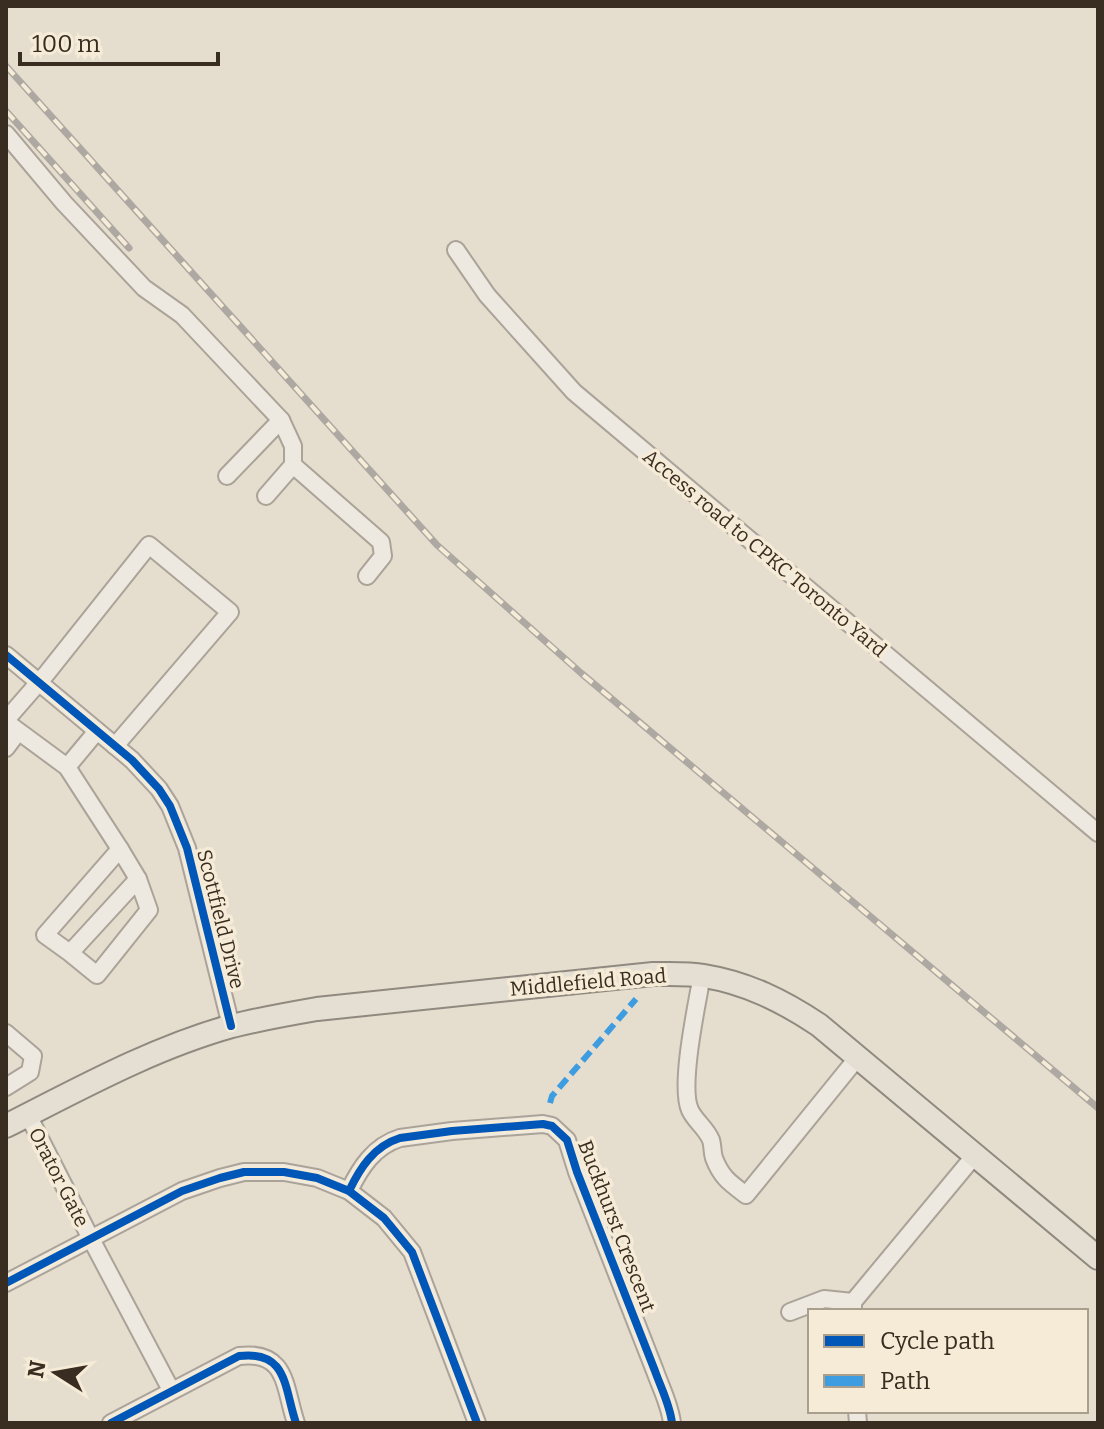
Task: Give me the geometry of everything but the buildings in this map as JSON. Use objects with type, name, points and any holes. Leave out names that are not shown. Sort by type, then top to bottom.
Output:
[{"type":"main road","name":"Middlefield Road","points":[[6,1126],[125,1067],[231,1026],[317,1009],[653,974],[702,975],[767,994],[819,1025],[1098,1258]]},
{"type":"street","points":[[6,134],[64,203],[144,288],[182,315],[281,420],[293,446],[293,465],[266,496]]},
{"type":"street","name":"Access road to CPKC Toronto Yard","points":[[456,250],[487,295],[574,392],[1098,833]]},
{"type":"street","points":[[227,476],[281,420]]},
{"type":"street","points":[[293,465],[381,542],[383,556],[367,576]]},
{"type":"street","points":[[6,748],[10,725],[39,683],[149,545],[230,612],[115,746]]},
{"type":"street","name":"Scottfield Drive","points":[[6,655],[132,760],[170,806],[180,826],[193,870],[231,1026]]},
{"type":"street","points":[[10,725],[67,767],[120,849],[138,879],[149,910],[97,975],[45,935],[120,849]]},
{"type":"street","points":[[67,767],[97,731]]},
{"type":"street","points":[[70,953],[138,879]]},
{"type":"street","points":[[702,975],[686,1074],[686,1095],[690,1110],[710,1139],[714,1157],[726,1180],[746,1195],[858,1057]]},
{"type":"street","points":[[6,1033],[33,1056],[30,1072],[6,1087]]},
{"type":"street","name":"Orator Gate","points":[[28,1115],[171,1390]]},
{"type":"street","name":"Buckhurst Crescent","points":[[349,1191],[376,1151],[383,1144],[400,1138],[530,1124],[552,1126],[561,1132],[567,1140],[663,1397],[670,1406],[672,1423]]},
{"type":"street","points":[[790,1312],[824,1299],[853,1307],[975,1155]]},
{"type":"street","points":[[6,1283],[182,1191],[220,1178],[244,1172],[284,1172],[317,1178],[349,1191],[384,1218],[412,1252],[477,1423]]},
{"type":"street","points":[[111,1423],[239,1356],[252,1355],[268,1358],[274,1363],[288,1393],[296,1423]]},
{"type":"railway","points":[[6,66],[437,545],[581,673],[1098,1108]]},
{"type":"railway","points":[[6,111],[129,248]]},
{"type":"marked path","points":[[550,1103],[552,1096],[636,999]]},
{"type":"cycle path","points":[[6,655],[132,760],[170,806],[187,848],[231,1026]]},
{"type":"cycle path","points":[[349,1191],[369,1159],[383,1146],[400,1138],[452,1131],[543,1124],[552,1126],[567,1140],[665,1397],[672,1423]]},
{"type":"cycle path","points":[[6,1283],[182,1191],[220,1178],[244,1172],[284,1172],[317,1178],[349,1191],[384,1218],[412,1252],[477,1423]]},
{"type":"cycle path","points":[[111,1423],[239,1356],[255,1356],[275,1365],[286,1385],[296,1423]]}]
